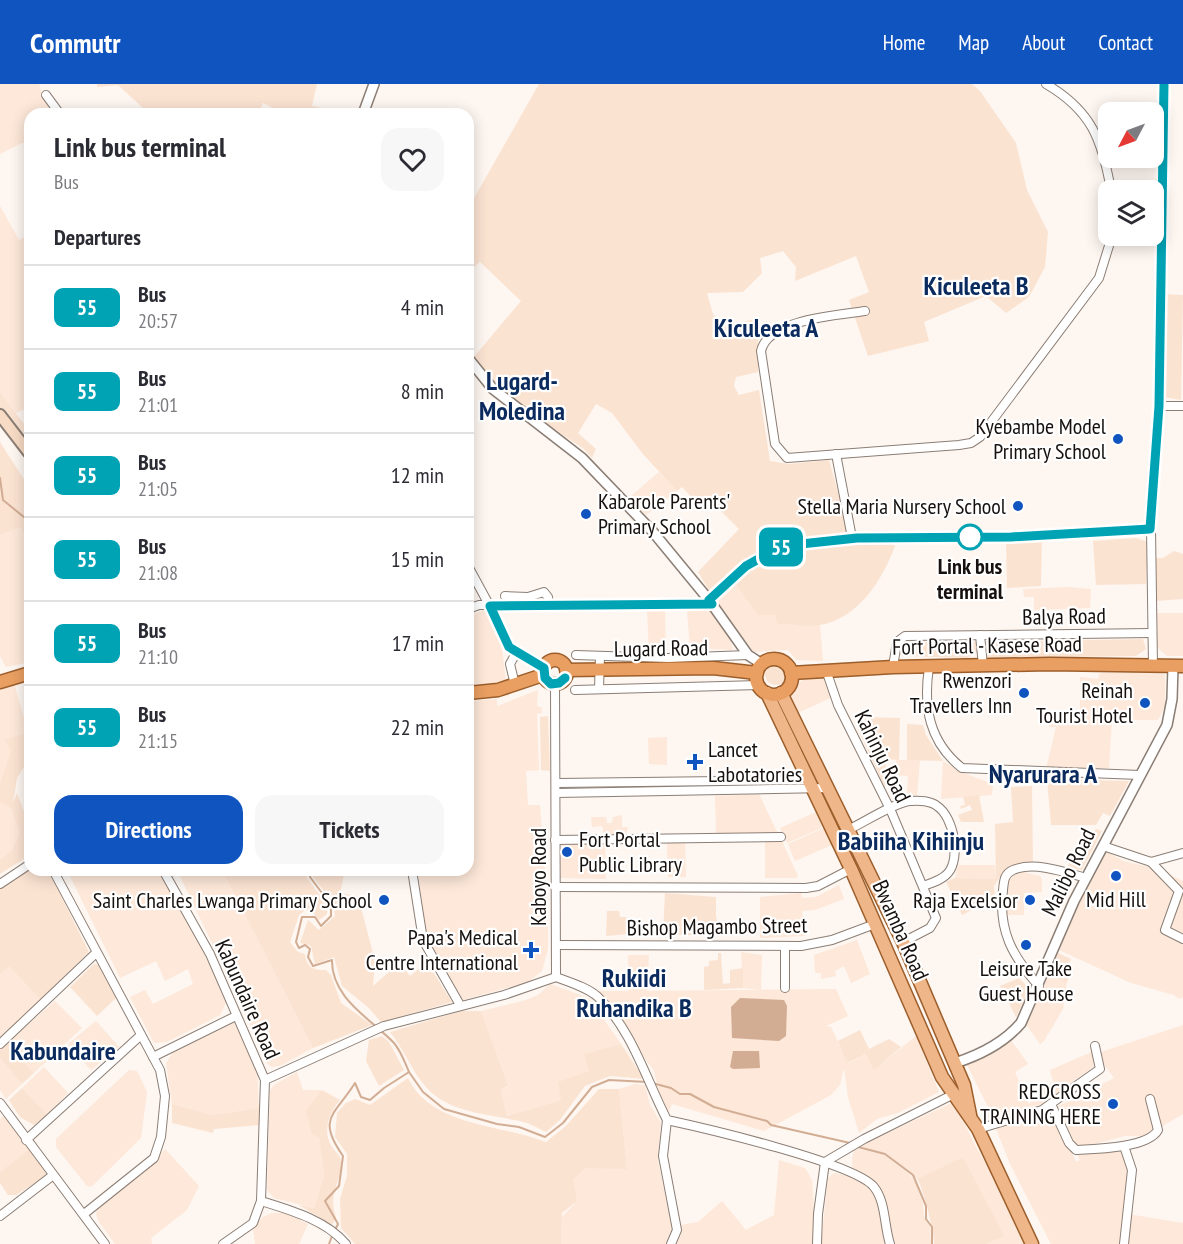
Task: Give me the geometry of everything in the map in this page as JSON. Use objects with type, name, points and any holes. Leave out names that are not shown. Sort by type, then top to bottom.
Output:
[{"type":"highway","points":[[777,659],[786,664],[791,673],[790,685],[781,693],[761,679],[777,659]]},
{"type":"highway","points":[[474,693],[515,685],[544,671],[549,662],[557,661],[566,670],[563,681],[555,684],[548,682],[544,671]]},
{"type":"highway","name":"Fort Portal - Kasese Road","points":[[791,673],[893,667],[1050,664],[1178,666]]},
{"type":"highway","name":"Lugard Road","points":[[566,670],[713,669],[761,679]]},
{"type":"highway","points":[[0,682],[24,675]]},
{"type":"main road","points":[[0,415],[24,446]]},
{"type":"main road","name":"Bwamba Road","points":[[761,679],[851,869],[952,1095],[970,1115],[978,1129],[1032,1244]]},
{"type":"main road","name":"Bwamba Road","points":[[781,693],[903,942],[955,1063],[968,1097],[970,1115]]},
{"type":"main road","points":[[895,970],[912,964]]},
{"type":"street","points":[[365,108],[374,84]]},
{"type":"street","points":[[1046,84],[1080,108],[1092,124],[1101,145],[1109,180]]},
{"type":"street","points":[[1153,666],[1150,529],[1159,406],[1164,84]]},
{"type":"street","points":[[46,94],[56,108]]},
{"type":"street","points":[[865,311],[803,320],[773,336],[761,348],[778,451],[787,458],[971,443],[980,437],[1100,278],[1109,246]]},
{"type":"street","points":[[474,365],[493,389],[582,458],[653,532],[710,602],[748,655],[761,679]]},
{"type":"street","points":[[1159,406],[1183,406]]},
{"type":"street","points":[[836,454],[852,538]]},
{"type":"street","points":[[474,607],[710,602],[746,566],[778,547],[852,538],[1011,537],[1150,529]]},
{"type":"street","points":[[474,577],[490,606],[505,642],[516,653],[544,671]]},
{"type":"street","points":[[505,596],[525,597],[544,592],[548,597],[549,605]]},
{"type":"street","name":"Balya Road","points":[[893,667],[897,642],[905,636],[1152,633]]},
{"type":"street","points":[[980,635],[983,666]]},
{"type":"street","points":[[515,685],[510,664],[516,653]]},
{"type":"street","name":"Lugard Road","points":[[576,655],[748,655]]},
{"type":"street","points":[[599,689],[600,656]]},
{"type":"street","name":"Malibo Road","points":[[955,1063],[985,1052],[1012,1033],[1021,1023],[1039,986],[1053,947],[1086,878],[1167,724],[1178,666]]},
{"type":"street","points":[[929,667],[928,685],[932,731],[940,747],[962,768],[1140,775]]},
{"type":"street","name":"Kahinju Road","points":[[826,670],[838,705],[889,809],[936,918],[934,924],[903,942]]},
{"type":"street","name":"Lugard Road","points":[[575,690],[761,679]]},
{"type":"street","name":"Kaboyo Road","points":[[555,684],[556,977]]},
{"type":"street","points":[[557,783],[826,784]]},
{"type":"street","points":[[557,793],[811,784]]},
{"type":"street","points":[[848,830],[889,809],[911,801],[931,803],[940,807],[949,822],[953,839],[954,864],[947,874],[923,886]]},
{"type":"street","points":[[555,840],[781,837]]},
{"type":"street","points":[[1103,846],[1151,862],[1179,891],[1165,930],[1183,939]]},
{"type":"street","points":[[1151,862],[1183,854]]},
{"type":"street","points":[[0,884],[24,868]]},
{"type":"street","points":[[1039,986],[1015,956],[1002,922],[1004,880],[1011,871],[1029,868],[1086,878]]},
{"type":"street","points":[[555,887],[806,888],[818,886],[851,869]]},
{"type":"street","points":[[56,876],[160,1070],[165,1096],[158,1148],[154,1158],[84,1214]]},
{"type":"street","name":"Kabundaire Road","points":[[166,876],[210,954],[264,1080],[261,1201],[253,1223],[223,1244]]},
{"type":"street","points":[[413,876],[423,940],[460,1005]]},
{"type":"street","name":"Bishop Magambo Street","points":[[556,945],[785,947],[832,940],[875,924]]},
{"type":"street","points":[[784,988],[785,947]]},
{"type":"street","points":[[0,1044],[96,952]]},
{"type":"street","points":[[264,1080],[388,1025],[504,995],[556,977],[597,996],[611,1012],[653,1088],[666,1120],[663,1156],[677,1230],[671,1244]]},
{"type":"street","points":[[153,1057],[236,1016]]},
{"type":"street","points":[[26,1140],[141,1035]]},
{"type":"street","points":[[978,1129],[1037,1112],[1051,1104],[1100,1069],[1095,1046]]},
{"type":"street","points":[[825,1162],[859,1142],[952,1095]]},
{"type":"street","points":[[1051,1104],[1073,1150],[1124,1146],[1152,1138],[1158,1130],[1150,1099]]},
{"type":"street","points":[[0,1103],[52,1176],[84,1214],[105,1244]]},
{"type":"street","points":[[666,1120],[825,1162],[862,1177],[877,1190],[890,1244]]},
{"type":"street","points":[[1124,1146],[1132,1170],[1124,1244]]},
{"type":"street","points":[[817,1244],[818,1214],[825,1162]]},
{"type":"street","points":[[0,1216],[52,1176]]},
{"type":"street","points":[[261,1201],[294,1211],[325,1227],[344,1241]]},
{"type":"shaded area","points":[[0,84],[39,84],[42,94],[52,108],[24,108],[24,143],[0,154]]},
{"type":"shaded area","points":[[97,84],[317,84],[312,106],[322,108],[273,108],[263,103],[261,108],[143,108],[118,85],[97,87]]},
{"type":"shaded area","points":[[539,84],[972,84],[980,91],[1016,143],[1027,190],[1048,232],[1045,267],[1029,297],[1006,313],[986,296],[924,322],[929,341],[868,356],[849,300],[869,292],[856,256],[795,281],[796,267],[783,251],[760,258],[762,273],[743,292],[707,293],[713,314],[724,327],[758,318],[758,372],[736,377],[734,386],[739,395],[759,390],[770,461],[789,464],[829,460],[850,536],[780,544],[712,595],[698,572],[739,529],[713,503],[704,511],[682,487],[677,491],[642,453],[612,413],[596,404],[578,433],[596,449],[592,458],[584,449],[510,397],[474,359],[521,301],[480,262],[474,267],[474,198]]},
{"type":"shaded area","points":[[0,206],[19,240],[24,237],[24,410],[16,413],[0,392]]},
{"type":"shaded area","points":[[1165,294],[1183,295],[1181,400],[1162,397]]},
{"type":"shaded area","points":[[0,392],[24,424],[24,441],[0,410]]},
{"type":"shaded area","points":[[0,442],[24,480],[24,531],[20,527],[0,535]]},
{"type":"shaded area","points":[[659,472],[677,491],[646,515],[630,497]]},
{"type":"shaded area","points":[[20,526],[24,531],[24,663],[6,667],[0,656],[0,535]]},
{"type":"shaded area","points":[[1136,538],[1148,542],[1146,584],[1096,585],[1093,541]]},
{"type":"shaded area","points":[[1042,540],[1041,586],[1007,588],[1006,541]]},
{"type":"shaded area","points":[[893,542],[895,546],[890,559],[867,596],[846,615],[820,625],[777,624],[775,615],[758,615],[733,581],[766,557],[783,549],[813,544]]},
{"type":"shaded area","points":[[1174,551],[1183,554],[1183,599],[1155,601],[1154,558],[1163,558]]},
{"type":"shaded area","points":[[733,581],[775,615],[777,624],[820,625],[823,661],[796,660],[788,650],[754,652],[713,598]]},
{"type":"shaded area","points":[[1068,587],[1091,589],[1090,608],[1034,610],[1034,597],[1024,597],[1023,589]]},
{"type":"shaded area","points":[[488,608],[502,648],[506,682],[474,685],[474,614]]},
{"type":"shaded area","points":[[709,608],[729,635],[733,650],[690,648],[687,610]]},
{"type":"shaded area","points":[[647,610],[665,610],[666,654],[649,654]]},
{"type":"shaded area","points":[[1157,613],[1183,613],[1183,656],[1167,656],[1156,646]]},
{"type":"shaded area","points":[[1143,639],[1146,649],[1136,656],[992,658],[985,656],[984,642]]},
{"type":"shaded area","points":[[976,642],[977,653],[967,658],[902,656],[898,652],[900,643]]},
{"type":"shaded area","points":[[776,663],[784,666],[787,674],[784,682],[776,685],[768,682],[765,674],[768,666]]},
{"type":"shaded area","points":[[1158,671],[1165,675],[1165,705],[1158,720],[1112,720],[1109,768],[1046,769],[1056,727],[1049,727],[1049,714],[1080,711],[1080,677],[1098,679],[1100,673]]},
{"type":"shaded area","points":[[822,675],[833,697],[791,716],[790,698],[793,690],[805,677]]},
{"type":"shaded area","points":[[14,683],[24,718],[24,736],[11,750],[0,783],[0,688]]},
{"type":"shaded area","points":[[538,690],[537,706],[542,708],[542,713],[537,714],[539,770],[526,771],[528,805],[540,805],[548,912],[548,949],[542,971],[528,982],[463,1000],[426,940],[419,876],[474,876],[474,701],[497,699],[497,706]]},
{"type":"shaded area","points":[[548,716],[550,771],[541,770],[540,717]]},
{"type":"shaded area","points":[[864,717],[900,718],[899,760],[886,759],[885,788],[857,727],[867,725]]},
{"type":"shaded area","points":[[907,724],[923,725],[926,735],[943,761],[907,760]]},
{"type":"shaded area","points":[[24,733],[24,767],[17,778],[13,803],[17,793],[24,812],[24,859],[0,874],[0,860],[11,851],[20,834],[12,809],[0,802],[0,783],[11,750],[5,740]]},
{"type":"shaded area","points":[[667,737],[667,765],[649,764],[648,738]]},
{"type":"shaded area","points":[[896,760],[920,760],[917,796],[907,795],[908,776],[895,775]]},
{"type":"shaded area","points":[[943,761],[961,772],[993,784],[992,795],[941,799]]},
{"type":"shaded area","points":[[1047,779],[1129,781],[1110,816],[1103,813],[1096,825],[1051,825]]},
{"type":"shaded area","points":[[801,781],[806,785],[564,790],[562,787]]},
{"type":"shaded area","points":[[1032,786],[1033,863],[1003,872],[994,886],[995,898],[962,915],[946,882],[955,878],[996,879],[995,824],[1013,822],[1011,787]]},
{"type":"shaded area","points":[[759,794],[777,832],[775,835],[716,834],[715,796]]},
{"type":"shaded area","points":[[979,795],[984,822],[961,822],[958,815],[972,810],[970,805],[961,809],[960,806],[965,805],[963,797]]},
{"type":"shaded area","points":[[0,802],[12,809],[21,834],[11,851],[0,861]]},
{"type":"shaded area","points":[[816,812],[822,828],[787,843],[780,828]]},
{"type":"shaded area","points":[[622,815],[622,827],[628,827],[626,835],[604,835],[602,826],[592,827],[591,817],[606,817],[607,823],[612,823],[613,817]]},
{"type":"shaded area","points":[[824,828],[832,845],[795,861],[788,844]]},
{"type":"shaded area","points":[[1096,829],[1102,831],[1082,870],[1068,867],[1069,862],[1080,857]]},
{"type":"shaded area","points":[[765,839],[781,839],[798,876],[796,878],[765,878]]},
{"type":"shaded area","points":[[667,840],[685,840],[686,877],[668,877]]},
{"type":"shaded area","points":[[562,842],[605,842],[606,879],[560,878]]},
{"type":"shaded area","points":[[1106,851],[1123,861],[1158,869],[1183,881],[1183,997],[1179,999],[1174,995],[1131,983],[1059,950],[1065,931]]},
{"type":"shaded area","points":[[958,865],[995,865],[996,879],[955,878]]},
{"type":"shaded area","points":[[1019,871],[1040,876],[1042,892],[1024,893],[1024,915],[1006,915],[1004,888],[1010,876]]},
{"type":"shaded area","points":[[24,873],[24,876],[51,876],[89,952],[41,1000],[9,966],[0,974],[0,888]]},
{"type":"shaded area","points":[[70,876],[166,876],[227,1001],[220,1015],[167,1042],[154,1043],[130,997],[145,990],[153,1004],[193,984],[188,969],[165,981],[156,961],[120,978]]},
{"type":"shaded area","points":[[180,876],[225,876],[313,1048],[282,1065],[272,1067],[266,1063],[244,1010]]},
{"type":"shaded area","points":[[225,876],[307,876],[327,905],[327,914],[319,920],[312,911],[305,910],[299,915],[290,942],[298,952],[305,954],[311,967],[326,970],[331,975],[341,1003],[372,1025],[313,1048]]},
{"type":"shaded area","points":[[344,876],[340,893],[358,896],[375,961],[373,986],[399,963],[410,976],[427,962],[452,1002],[396,1018],[384,1026],[370,1009],[342,986],[334,957],[315,964],[311,946],[300,943],[308,920],[319,930],[335,916],[333,902],[313,877]]},
{"type":"shaded area","points":[[839,885],[844,899],[815,910],[802,911],[805,936],[760,938],[760,897],[801,893],[802,898],[816,897]]},
{"type":"shaded area","points":[[665,893],[716,897],[716,916],[721,936],[663,934]]},
{"type":"shaded area","points":[[607,911],[619,911],[620,917],[626,917],[628,934],[606,936]]},
{"type":"shaded area","points":[[857,940],[870,974],[851,983],[844,966],[835,971],[836,976],[821,979],[821,973],[815,973],[814,955]]},
{"type":"shaded area","points":[[741,952],[762,955],[761,990],[743,988]]},
{"type":"shaded area","points":[[718,953],[721,953],[723,984],[730,983],[730,970],[743,968],[743,988],[704,990],[704,967],[709,966],[709,961],[718,960]]},
{"type":"shaded area","points":[[1058,953],[1071,959],[1068,966],[1073,968],[1067,982],[1049,975]]},
{"type":"shaded area","points":[[628,955],[649,955],[647,991],[836,989],[848,1016],[826,1026],[831,1027],[848,1063],[867,1054],[875,1069],[916,1036],[939,1092],[898,1113],[877,1119],[859,1133],[848,1097],[844,1068],[840,1085],[831,1095],[764,1131],[672,1104],[669,1112],[662,1107],[654,1071],[597,991],[629,991]]},
{"type":"shaded area","points":[[94,964],[100,965],[116,998],[97,1016],[70,987]]},
{"type":"shaded area","points":[[9,965],[41,1000],[0,1038],[0,974]]},
{"type":"shaded area","points":[[1049,975],[1067,982],[1063,1009],[1040,1044],[1025,1023]]},
{"type":"shaded area","points":[[1019,978],[1030,989],[1016,1017],[1000,986]]},
{"type":"shaded area","points":[[550,984],[589,998],[621,1044],[585,1054],[590,1071],[560,1088],[561,1100],[507,1116],[501,1090],[508,1087],[481,1011],[526,1000],[538,995]]},
{"type":"shaded area","points":[[740,998],[784,1000],[787,1006],[786,1036],[779,1041],[732,1038],[731,1007]]},
{"type":"shaded area","points":[[55,1001],[82,1028],[34,1073],[7,1043]]},
{"type":"shaded area","points":[[461,1011],[481,1011],[508,1086],[501,1090],[507,1116],[561,1100],[558,1082],[589,1071],[584,1054],[621,1044],[644,1079],[610,1076],[585,1086],[560,1120],[546,1132],[523,1122],[457,1107],[435,1096],[426,1087],[390,1032]]},
{"type":"shaded area","points":[[96,1021],[119,1047],[91,1070],[68,1044]]},
{"type":"shaded area","points":[[236,1022],[257,1068],[259,1108],[213,1115],[172,1104],[166,1063],[173,1052]]},
{"type":"shaded area","points":[[1183,1025],[1183,1114],[1146,1136],[1125,1136],[1075,1149],[1057,1107],[1114,1078],[1104,1064],[1101,1052]]},
{"type":"shaded area","points":[[860,1030],[869,1049],[889,1039],[901,1047],[874,1070],[866,1054],[847,1063],[838,1041]]},
{"type":"shaded area","points":[[382,1036],[389,1042],[404,1070],[379,1086],[366,1061],[369,1040]]},
{"type":"shaded area","points":[[1011,1040],[1028,1064],[1015,1072],[1029,1104],[1044,1087],[1053,1082],[1050,1070],[1094,1051],[1097,1064],[1042,1104],[986,1119],[990,1111],[967,1065]]},
{"type":"shaded area","points":[[7,1043],[34,1073],[22,1084],[0,1058],[0,1050]]},
{"type":"shaded area","points":[[733,1051],[759,1051],[760,1068],[733,1069],[730,1067]]},
{"type":"shaded area","points":[[0,1058],[22,1084],[6,1099],[0,1090]]},
{"type":"shaded area","points":[[44,1067],[68,1093],[47,1115],[22,1088]]},
{"type":"shaded area","points":[[129,1070],[137,1071],[147,1092],[141,1138],[91,1187],[87,1186],[56,1147],[56,1139]]},
{"type":"shaded area","points":[[297,1072],[303,1090],[322,1090],[311,1112],[319,1138],[324,1176],[314,1208],[274,1198],[267,1190],[270,1091],[274,1085]]},
{"type":"shaded area","points":[[408,1078],[419,1094],[433,1106],[450,1115],[546,1142],[566,1126],[599,1089],[619,1089],[627,1169],[586,1168],[573,1180],[577,1201],[562,1213],[561,1244],[355,1244],[341,1228],[340,1199],[347,1176],[347,1154],[335,1137],[337,1113],[346,1103],[355,1099],[370,1105]]},
{"type":"shaded area","points":[[635,1084],[645,1085],[650,1105],[661,1123],[658,1161],[673,1233],[668,1244],[561,1244],[562,1217],[577,1201],[572,1180],[586,1168],[627,1168],[619,1089]]},
{"type":"shaded area","points":[[22,1088],[47,1115],[34,1125],[20,1117],[9,1100]]},
{"type":"shaded area","points":[[322,1090],[340,1100],[330,1116],[327,1129],[329,1141],[341,1160],[333,1202],[336,1217],[332,1225],[299,1205],[314,1208],[324,1176],[319,1138],[312,1134],[306,1111]]},
{"type":"shaded area","points":[[954,1102],[1027,1244],[986,1244],[1003,1236],[963,1157],[917,1179],[887,1154],[859,1146]]},
{"type":"shaded area","points":[[172,1104],[213,1115],[259,1108],[259,1125],[214,1129],[213,1133],[172,1123]]},
{"type":"shaded area","points":[[5,1115],[32,1147],[0,1172],[0,1119]]},
{"type":"shaded area","points":[[1054,1115],[1076,1162],[1080,1160],[1077,1154],[1120,1145],[1131,1166],[1128,1214],[1183,1223],[1183,1244],[1051,1244],[1010,1164],[995,1126]]},
{"type":"shaded area","points":[[32,1147],[47,1172],[46,1176],[16,1195],[8,1195],[0,1183],[0,1172]]},
{"type":"shaded area","points":[[855,1148],[885,1155],[910,1175],[916,1184],[923,1204],[924,1217],[930,1227],[931,1244],[821,1244],[828,1178],[834,1173],[853,1177],[852,1158]]},
{"type":"shaded area","points":[[165,1149],[199,1186],[187,1210],[151,1238],[152,1244],[115,1244],[99,1222],[96,1214],[98,1206],[144,1173]]},
{"type":"shaded area","points":[[963,1157],[1004,1236],[986,1244],[934,1244],[928,1211],[917,1179]]},
{"type":"shaded area","points":[[779,1160],[805,1168],[812,1180],[816,1244],[675,1244],[681,1235],[681,1225],[698,1222],[722,1201],[746,1230],[774,1215]]},
{"type":"shaded area","points":[[272,1213],[286,1213],[308,1224],[299,1244],[255,1244],[253,1229],[263,1217]]},
{"type":"waterway","points":[[0,478],[3,500],[24,517]]},
{"type":"waterway","points":[[310,876],[331,905],[331,916],[321,926],[315,917],[302,917],[296,942],[299,948],[305,945],[310,949],[308,957],[313,966],[332,960],[333,973],[345,997],[394,1043],[409,1072],[370,1100],[361,1097],[355,1083],[331,1117],[331,1133],[343,1156],[339,1186],[325,1201],[338,1224],[335,1230]]},
{"type":"waterway","points":[[409,1072],[423,1092],[444,1109],[497,1124],[519,1127],[545,1137],[563,1123],[592,1087],[609,1080],[647,1082]]},
{"type":"waterway","points":[[652,1083],[671,1088],[680,1094],[690,1094],[714,1107],[767,1121],[771,1125],[850,1143]]},
{"type":"waterway","points":[[858,1147],[885,1154],[913,1175],[926,1206],[926,1219],[932,1227],[932,1244]]},
{"type":"waterway","points":[[329,1244],[332,1236]]},
{"type":"bus line","name":"55","points":[[565,678],[559,683],[551,684],[545,678],[544,668],[519,656],[509,647],[490,606],[712,604],[709,600],[746,566],[782,546],[857,538],[1011,537],[1150,529],[1159,406],[1164,84]]},
{"type":"place","name":"Kyebambe Model Primary School","points":[[1118,439]]},
{"type":"place","name":"Stella Maria Nursery School","points":[[1018,506]]},
{"type":"place","name":"Kabarole Parents' Primary School","points":[[586,514]]},
{"type":"place","name":"Link bus terminal","points":[[970,537]]},
{"type":"place","name":"Rwenzori Travellers Inn","points":[[1024,693]]},
{"type":"place","name":"Reinah Tourist Hotel","points":[[1145,703]]},
{"type":"place","name":"Lancet Labotatories","points":[[695,762]]},
{"type":"place","name":"Fort Portal Public Library","points":[[567,852]]},
{"type":"place","name":"Mid Hill","points":[[1116,876]]},
{"type":"place","name":"Saint Charles Lwanga Primary School","points":[[384,900]]},
{"type":"place","name":"Raja Excelsior","points":[[1030,900]]},
{"type":"place","name":"Leisure Take Guest House","points":[[1026,945]]},
{"type":"place","name":"Papa's Medical Centre International","points":[[531,950]]},
{"type":"place","name":"REDCROSS TRAINING HERE","points":[[1113,1104]]},
{"type":"district","name":"Kiculeeta B","points":[[976,286]]},
{"type":"district","name":"Kiculeeta A","points":[[766,328]]},
{"type":"district","name":"Lugard- Moledina","points":[[522,396]]},
{"type":"district","name":"Nyarurara A","points":[[1043,774]]},
{"type":"district","name":"Babiiha Kihiinju","points":[[911,841]]},
{"type":"district","name":"Rukiidi Ruhandika B","points":[[634,993]]},
{"type":"district","name":"Kabundaire","points":[[63,1051]]}]
